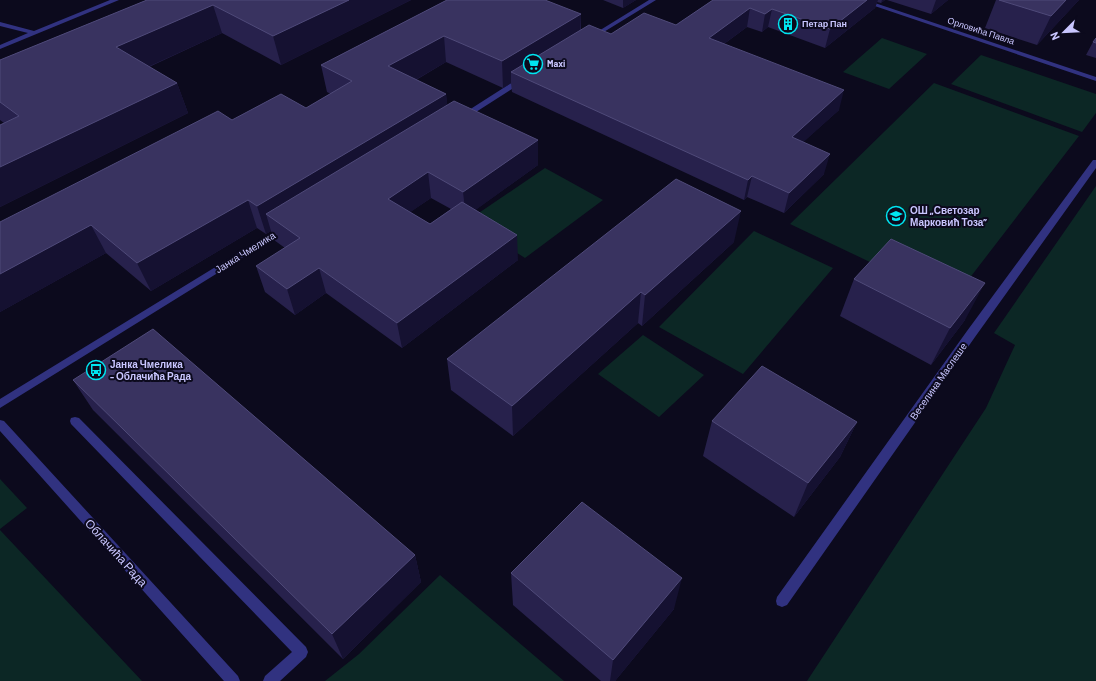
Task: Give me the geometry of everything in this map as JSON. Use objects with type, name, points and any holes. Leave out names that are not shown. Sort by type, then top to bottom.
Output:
[{"type":"street","points":[[0,47],[116,0]]},
{"type":"street","points":[[587,40],[653,0]]},
{"type":"street","name":"Орловића Павла","points":[[860,0],[1096,79]]},
{"type":"street","points":[[0,24],[34,33]]},
{"type":"street","points":[[455,122],[527,77]]},
{"type":"street","name":"Веселина Маслеше","points":[[782,601],[966,340],[1096,162]]},
{"type":"street","name":"Јанка Чмелика","points":[[0,404],[290,224]]},
{"type":"street","points":[[75,421],[301,652],[270,681]]},
{"type":"street","name":"Облачића Рада","points":[[0,424],[233,681]]},
{"type":"green space","points":[[882,38],[927,54],[889,89],[843,72]]},
{"type":"green space","points":[[981,55],[1096,94],[1096,113],[1082,132],[951,84]]},
{"type":"green space","points":[[934,83],[1079,136],[952,301],[790,224]]},
{"type":"green space","points":[[545,168],[603,200],[525,258],[467,221]]},
{"type":"green space","points":[[1096,186],[1096,681],[807,681],[986,408],[1015,345],[994,333]]},
{"type":"green space","points":[[754,231],[833,268],[743,374],[659,327]]},
{"type":"green space","points":[[643,335],[704,375],[659,417],[598,374]]},
{"type":"green space","points":[[0,479],[27,508],[0,529]]},
{"type":"green space","points":[[0,530],[142,681],[0,681]]},
{"type":"green space","points":[[440,575],[564,681],[325,681],[359,654]]},
{"type":"building","points":[[147,0],[349,0],[273,36],[213,5],[116,47],[177,83],[0,167],[0,125],[19,116],[0,102],[0,60]]},
{"type":"building","points":[[447,0],[545,0],[581,14],[502,61],[444,36],[388,66],[446,94],[257,206],[248,200],[137,263],[91,225],[0,274],[0,222],[218,111],[232,120],[281,94],[306,108],[352,81],[321,65]]},
{"type":"building","points":[[713,0],[867,0],[830,29],[772,9],[765,14],[750,8],[709,38],[844,90],[792,137],[830,154],[789,193],[752,176],[748,180],[511,72],[589,25],[611,34],[644,13],[676,25]]},
{"type":"building","points":[[999,0],[1066,0],[1051,16]]},
{"type":"building","points":[[454,101],[538,140],[463,192],[428,172],[388,199],[430,224],[462,202],[517,235],[397,323],[319,268],[287,289],[256,266],[300,238],[266,214]]},
{"type":"building","points":[[676,179],[741,211],[645,295],[641,292],[512,406],[447,359]]},
{"type":"building","points":[[891,239],[985,283],[950,328],[854,279]]},
{"type":"building","points":[[153,329],[415,555],[332,634],[73,380]]},
{"type":"building","points":[[762,366],[857,422],[808,483],[712,421]]},
{"type":"building","points":[[582,502],[682,578],[613,660],[511,573]]},
{"type":"place","name":"Петар Пан","points":[[788,24]]},
{"type":"place","name":"Maxi","points":[[533,64]]},
{"type":"place","name":"ОШ „Светозар Марковић Тоза”","points":[[896,216]]},
{"type":"place","name":"Јанка Чмелика - Облачића Рада","points":[[96,370]]}]
